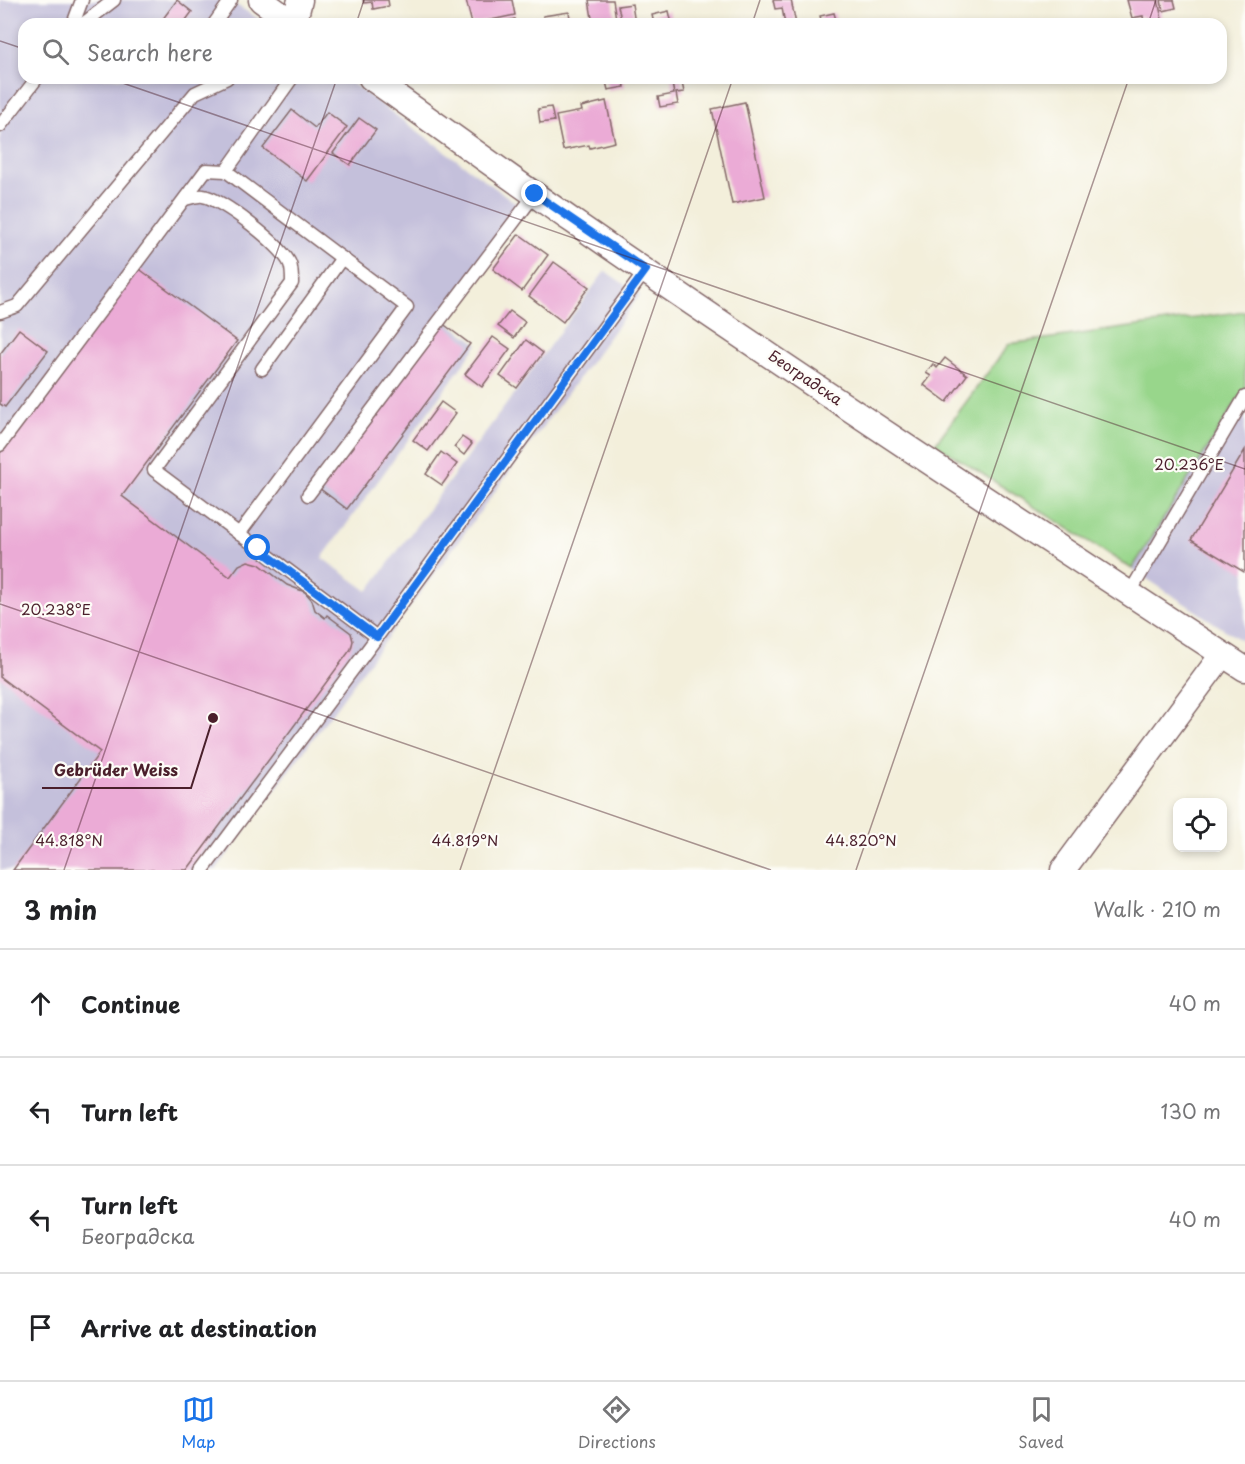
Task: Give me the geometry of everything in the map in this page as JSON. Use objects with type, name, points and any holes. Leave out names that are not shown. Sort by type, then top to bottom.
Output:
[{"type":"street","points":[[261,0],[289,17]]},
{"type":"street","name":"Београдска","points":[[379,84],[535,194],[985,500],[1245,669]]},
{"type":"street","points":[[1063,870],[1222,655]]},
{"type":"lane","points":[[75,18],[82,0]]},
{"type":"lane","points":[[91,18],[114,0]]},
{"type":"lane","points":[[218,18],[231,0]]},
{"type":"lane","points":[[0,126],[32,84]]},
{"type":"lane","points":[[195,93],[196,84]]},
{"type":"lane","points":[[0,312],[17,306],[195,93],[214,84]]},
{"type":"lane","points":[[226,171],[288,84]]},
{"type":"lane","points":[[0,445],[206,170],[226,171],[407,307],[239,534]]},
{"type":"lane","points":[[308,495],[535,194]]},
{"type":"lane","points":[[185,199],[202,196],[219,202],[274,243],[290,264],[292,283],[154,471],[377,637]]},
{"type":"lane","points":[[262,369],[342,258]]},
{"type":"lane","points":[[203,870],[646,270]]},
{"type":"lane","points":[[1130,594],[1245,398]]},
{"type":"shaded area","points":[[0,0],[228,0],[257,18],[18,18],[18,84],[353,84],[524,209],[442,318],[478,344],[322,558],[368,591],[605,271],[640,295],[216,870],[0,870]]},
{"type":"shaded area","points":[[1245,388],[1245,643],[1132,569]]},
{"type":"green space","points":[[1245,311],[1245,388],[1132,569],[935,444],[1009,344]]},
{"type":"building","points":[[177,0],[192,12],[188,18],[164,18]]},
{"type":"building","points":[[363,0],[388,0],[389,6],[373,9],[372,2],[364,3]]},
{"type":"building","points":[[466,0],[512,0],[515,15],[501,18],[470,18]]},
{"type":"building","points":[[589,0],[613,0],[616,18],[592,18]]},
{"type":"building","points":[[773,0],[791,0],[795,18],[784,18],[782,8],[775,9]]},
{"type":"building","points":[[1127,0],[1158,0],[1162,18],[1143,18],[1143,16],[1132,18]]},
{"type":"building","points":[[1161,0],[1174,0],[1176,8],[1163,11]]},
{"type":"building","points":[[632,4],[634,18],[621,18],[618,6]]},
{"type":"building","points":[[669,11],[671,18],[653,18],[652,15]]},
{"type":"building","points":[[569,12],[570,18],[543,18],[543,16]]},
{"type":"building","points":[[834,13],[835,18],[821,18],[820,16]]},
{"type":"building","points":[[606,84],[624,84],[625,87],[608,90]]},
{"type":"building","points":[[672,84],[682,84],[684,92],[676,93],[678,104],[660,107],[658,97],[674,94]]},
{"type":"building","points":[[606,101],[615,142],[590,148],[589,145],[563,150],[556,116],[582,111],[581,107]]},
{"type":"building","points":[[745,102],[765,197],[732,204],[712,109]]},
{"type":"building","points":[[551,107],[554,121],[540,123],[538,109]]},
{"type":"building","points":[[292,110],[315,128],[327,112],[347,127],[307,181],[263,148]]},
{"type":"building","points":[[359,118],[376,130],[350,165],[333,153]]},
{"type":"building","points":[[519,234],[548,255],[522,291],[493,269]]},
{"type":"building","points":[[554,262],[589,287],[563,322],[529,296]]},
{"type":"building","points":[[138,268],[237,341],[122,496],[230,577],[239,565],[248,561],[259,564],[287,585],[305,592],[312,600],[315,610],[325,618],[327,615],[351,633],[353,641],[351,649],[187,870],[13,870],[100,752],[0,677],[0,453]]},
{"type":"building","points":[[510,311],[525,322],[514,338],[498,326]]},
{"type":"building","points":[[442,323],[470,344],[347,509],[319,488]]},
{"type":"building","points":[[19,329],[48,351],[5,407],[0,404],[0,354]]},
{"type":"building","points":[[493,337],[510,349],[482,387],[465,374]]},
{"type":"building","points":[[526,340],[543,353],[517,388],[500,376]]},
{"type":"building","points":[[945,358],[967,375],[947,402],[924,385],[931,376],[926,373],[933,364],[937,368]]},
{"type":"building","points":[[441,402],[456,413],[428,451],[413,440]]},
{"type":"building","points":[[462,437],[472,444],[464,455],[454,447]]},
{"type":"building","points":[[1245,450],[1245,570],[1244,572],[1191,540]]},
{"type":"building","points":[[441,452],[457,464],[442,485],[426,474]]},
{"type":"place","name":"Gebrüder Weiss","points":[[213,718]]},
{"type":"route","points":[[258,548],[377,637],[646,270],[535,194]]}]
